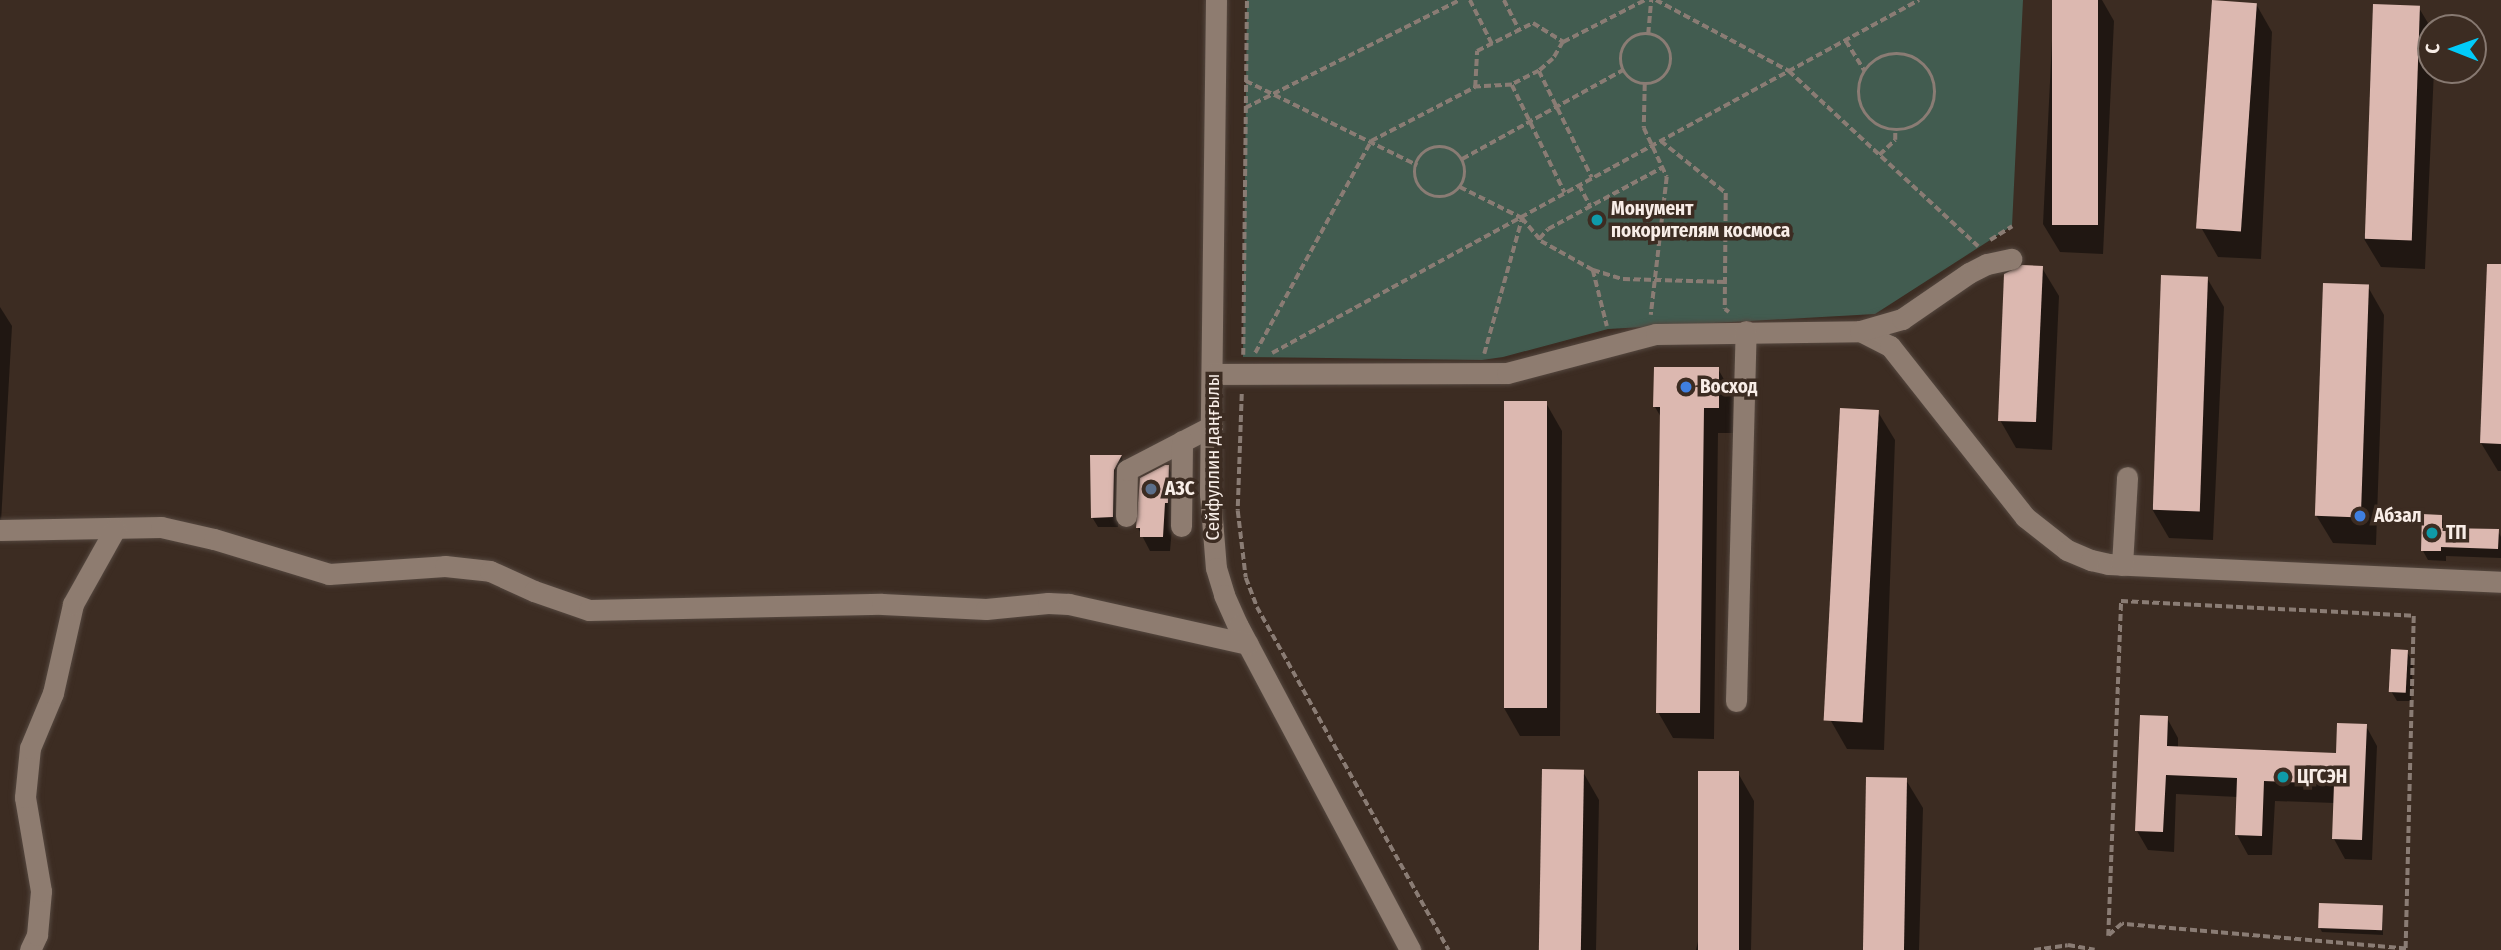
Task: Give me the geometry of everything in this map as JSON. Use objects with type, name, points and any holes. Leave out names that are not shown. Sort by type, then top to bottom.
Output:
[{"type":"street","name":"Сейфуллин даңғылы","points":[[1216,0],[1213,540],[1224,595],[1410,950]]},
{"type":"street","points":[[1213,374],[1246,363],[1507,373],[1656,334],[1860,331],[1902,320],[1969,273],[1987,264],[2011,259]]},
{"type":"street","points":[[1736,701],[1746,331]]},
{"type":"street","points":[[1860,331],[1890,346],[2025,517],[2067,550],[2091,560],[2122,565],[2501,582]]},
{"type":"street","points":[[1126,516],[1126,470],[1212,425]]},
{"type":"street","points":[[1182,440],[1175,523],[1213,540]]},
{"type":"street","points":[[2122,565],[2127,477]]},
{"type":"street","points":[[0,530],[161,527],[215,539],[329,574],[445,566],[491,571],[534,591],[589,610],[882,604],[986,609],[1048,603],[1069,604],[1248,644]]},
{"type":"street","points":[[30,950],[37,935],[41,891],[26,797],[30,748],[53,693],[73,604],[115,529]]},
{"type":"path","points":[[1247,0],[1246,363],[1238,512],[1241,556],[1257,607],[1450,950]]},
{"type":"path","points":[[1245,108],[1460,0]]},
{"type":"path","points":[[1470,0],[1492,44]]},
{"type":"path","points":[[1504,0],[1519,30]]},
{"type":"path","points":[[1246,363],[1371,141],[1475,87],[1512,85],[1539,71],[1553,59],[1563,42],[1645,0]]},
{"type":"path","points":[[1648,34],[1651,0]]},
{"type":"path","points":[[1657,0],[1788,71],[1979,248]]},
{"type":"path","points":[[1246,363],[1264,357],[1522,218],[1919,0]]},
{"type":"path","points":[[1475,87],[1477,51],[1533,23],[1563,42]]},
{"type":"path","points":[[1639,34],[1648,34],[1662,40],[1671,57],[1665,75],[1645,84],[1633,81],[1623,70],[1621,55],[1627,42],[1639,34]]},
{"type":"path","points":[[1845,40],[1866,71]]},
{"type":"path","points":[[1896,54],[1911,56],[1928,70],[1935,90],[1929,112],[1913,126],[1895,129],[1877,124],[1863,107],[1860,85],[1866,71],[1882,57],[1896,54]]},
{"type":"path","points":[[1462,159],[1623,70]]},
{"type":"path","points":[[1539,71],[1592,178]]},
{"type":"path","points":[[1246,80],[1416,165]]},
{"type":"path","points":[[1645,84],[1644,128],[1667,177],[1654,312],[1648,318]]},
{"type":"path","points":[[1512,85],[1565,193]]},
{"type":"path","points":[[1879,155],[1895,140],[1895,129]]},
{"type":"path","points":[[1661,141],[1726,193],[1725,309],[1732,314]]},
{"type":"path","points":[[1437,147],[1451,150],[1462,159],[1465,174],[1460,187],[1448,196],[1429,195],[1417,180],[1416,165],[1424,153],[1437,147]]},
{"type":"path","points":[[1539,239],[1548,229],[1663,167]]},
{"type":"path","points":[[1579,185],[1590,206]]},
{"type":"path","points":[[1460,187],[1522,218],[1539,239],[1593,270],[1623,279],[1725,282]]},
{"type":"path","points":[[1493,359],[1482,360],[1522,218]]},
{"type":"path","points":[[1969,255],[2012,226]]},
{"type":"path","points":[[1593,270],[1608,329]]},
{"type":"path","points":[[1264,357],[1278,358]]},
{"type":"path","points":[[2121,601],[2414,616],[2406,949],[2122,924],[2108,936],[2121,601]]},
{"type":"path","points":[[2034,950],[2068,945],[2095,950]]},
{"type":"green space","points":[[1247,0],[2023,0],[2012,226],[1875,314],[1608,329],[1503,357],[1482,360],[1243,357]]},
{"type":"building","points":[[2052,0],[2098,0],[2098,225],[2052,225]]},
{"type":"building","points":[[2212,0],[2257,3],[2241,232],[2196,228]]},
{"type":"building","points":[[2373,4],[2420,6],[2420,14],[2417,14],[2412,240],[2365,239]]},
{"type":"building","points":[[2487,264],[2501,264],[2501,444],[2480,443]]},
{"type":"building","points":[[2022,265],[2043,266],[2036,422],[1998,421],[2004,274]]},
{"type":"building","points":[[2161,275],[2208,277],[2200,511],[2153,510]]},
{"type":"building","points":[[2323,283],[2369,285],[2361,517],[2315,516]]},
{"type":"building","points":[[1654,367],[1719,367],[1719,408],[1704,408],[1700,713],[1656,713],[1660,407],[1653,407]]},
{"type":"building","points":[[1504,401],[1547,401],[1547,708],[1504,708]]},
{"type":"building","points":[[1840,408],[1879,410],[1863,723],[1824,721]]},
{"type":"building","points":[[1090,455],[1122,455],[1114,470],[1113,517],[1091,518]]},
{"type":"building","points":[[1169,465],[1168,503],[1165,503],[1163,537],[1140,537],[1140,528],[1136,528],[1140,478]]},
{"type":"building","points":[[2422,514],[2442,515],[2442,528],[2499,529],[2498,549],[2441,547],[2441,551],[2421,551]]},
{"type":"building","points":[[2391,649],[2408,650],[2406,693],[2389,692]]},
{"type":"building","name":"ЦГСЭН","points":[[2140,715],[2168,716],[2167,746],[2336,753],[2337,723],[2367,724],[2362,840],[2332,839],[2334,784],[2264,781],[2262,836],[2235,835],[2237,778],[2166,775],[2163,832],[2135,831]]},
{"type":"building","points":[[1542,769],[1584,770],[1581,950],[1539,950]]},
{"type":"building","points":[[1698,771],[1739,771],[1739,950],[1698,950]]},
{"type":"building","points":[[1866,777],[1907,778],[1904,950],[1863,950]]},
{"type":"building","points":[[2319,903],[2383,905],[2382,930],[2318,928]]},
{"type":"place","name":"Монумент покорителям космоса","points":[[1597,220]]},
{"type":"place","name":"Восход","points":[[1686,387]]},
{"type":"place","name":"АЗС","points":[[1151,489]]},
{"type":"place","name":"Абзал","points":[[2360,516]]},
{"type":"place","name":"ТП","points":[[2432,533]]},
{"type":"place","name":"ЦГСЭН","points":[[2283,777]]}]
